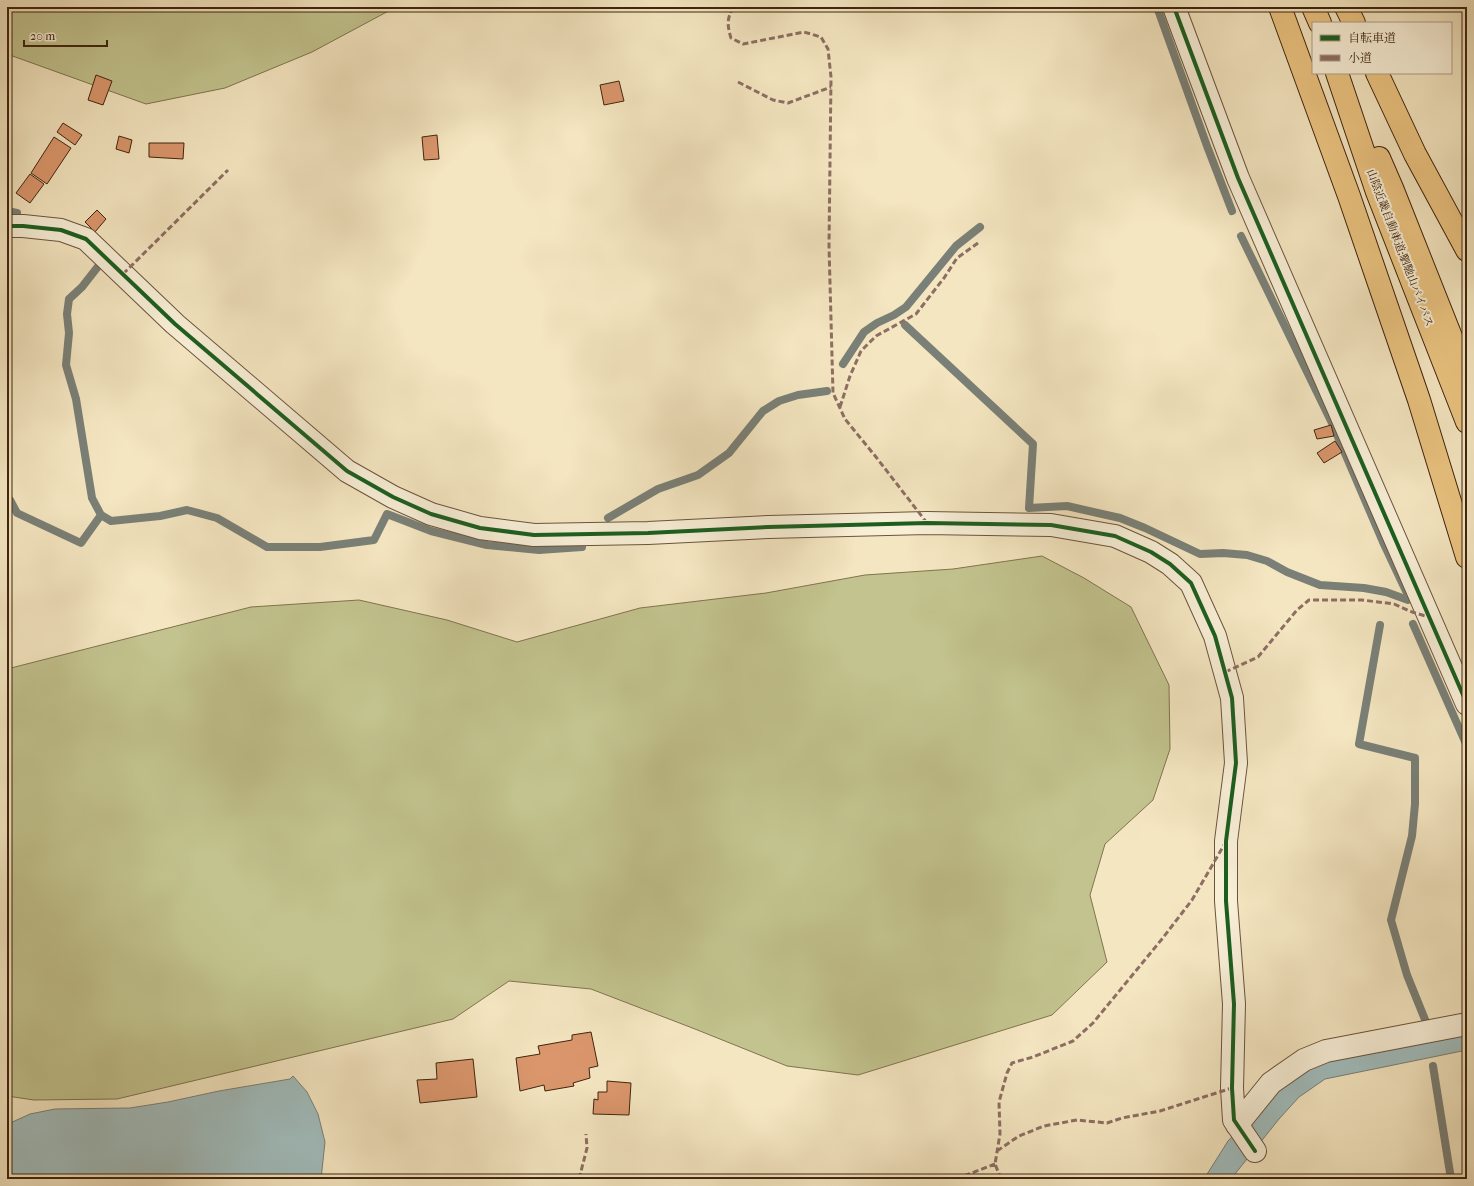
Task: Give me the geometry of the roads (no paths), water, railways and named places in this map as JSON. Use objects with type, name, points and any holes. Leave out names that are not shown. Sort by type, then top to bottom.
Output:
[{"type":"highway","points":[[1280,7],[1349,196],[1419,400],[1467,557]]},
{"type":"highway","points":[[1313,7],[1320,22]]},
{"type":"highway","points":[[1346,7],[1354,22]]},
{"type":"highway","name":"山陰近畿自動車道;駟馳山バイパス","points":[[1337,74],[1377,192],[1467,422]]},
{"type":"highway","name":"山陰近畿自動車道;駟馳山バイパス","points":[[1342,74],[1392,188],[1467,377]]},
{"type":"highway","points":[[1377,74],[1415,154],[1467,250]]},
{"type":"street","points":[[1174,7],[1238,178],[1467,704]]},
{"type":"street","points":[[7,226],[61,230],[86,239],[175,324],[347,471],[393,498],[431,514],[480,528],[534,535],[648,533],[768,526],[927,523],[1051,525],[1115,536],[1151,552],[1170,564],[1191,582],[1215,636],[1232,698],[1236,763],[1226,841],[1226,900],[1234,1004],[1232,1088],[1234,1120],[1255,1151]]},
{"type":"street","points":[[1237,1125],[1272,1084],[1304,1060],[1326,1051],[1467,1024]]},
{"type":"water","points":[[1467,1029],[1467,1050],[1325,1079],[1299,1097],[1279,1119],[1231,1179],[1204,1179],[1228,1141],[1254,1113],[1305,1065]]},
{"type":"water","points":[[293,1076],[307,1092],[318,1114],[325,1142],[321,1179],[7,1179],[8,1124],[30,1114],[55,1109],[130,1108],[290,1079]]},
{"type":"waterway","points":[[1157,7],[1232,211]]},
{"type":"waterway","points":[[7,211],[17,213]]},
{"type":"waterway","points":[[843,364],[864,332],[906,307],[956,246],[980,227]]},
{"type":"waterway","points":[[1241,236],[1332,423],[1383,542],[1406,591]]},
{"type":"waterway","points":[[100,264],[82,287],[69,299],[67,314],[69,333],[66,365],[76,399],[92,498],[101,515],[111,521],[160,516],[187,510],[217,518],[267,547],[320,547],[374,540],[387,514],[431,531],[487,545],[539,550],[582,547]]},
{"type":"waterway","points":[[905,325],[1033,444],[1029,508],[1067,506],[1120,518],[1200,554],[1223,553],[1247,555],[1267,561],[1287,572],[1320,585],[1364,588],[1386,592],[1408,600]]},
{"type":"waterway","points":[[608,518],[658,489],[698,475],[729,453],[763,411],[779,401],[798,395],[827,391]]},
{"type":"waterway","points":[[7,501],[10,500],[17,513],[81,543],[101,515]]},
{"type":"waterway","points":[[1413,624],[1467,746]]},
{"type":"waterway","points":[[1380,625],[1359,744],[1415,758],[1415,804],[1412,836],[1391,920],[1407,975],[1426,1022]]},
{"type":"waterway","points":[[1433,1066],[1451,1179]]}]
